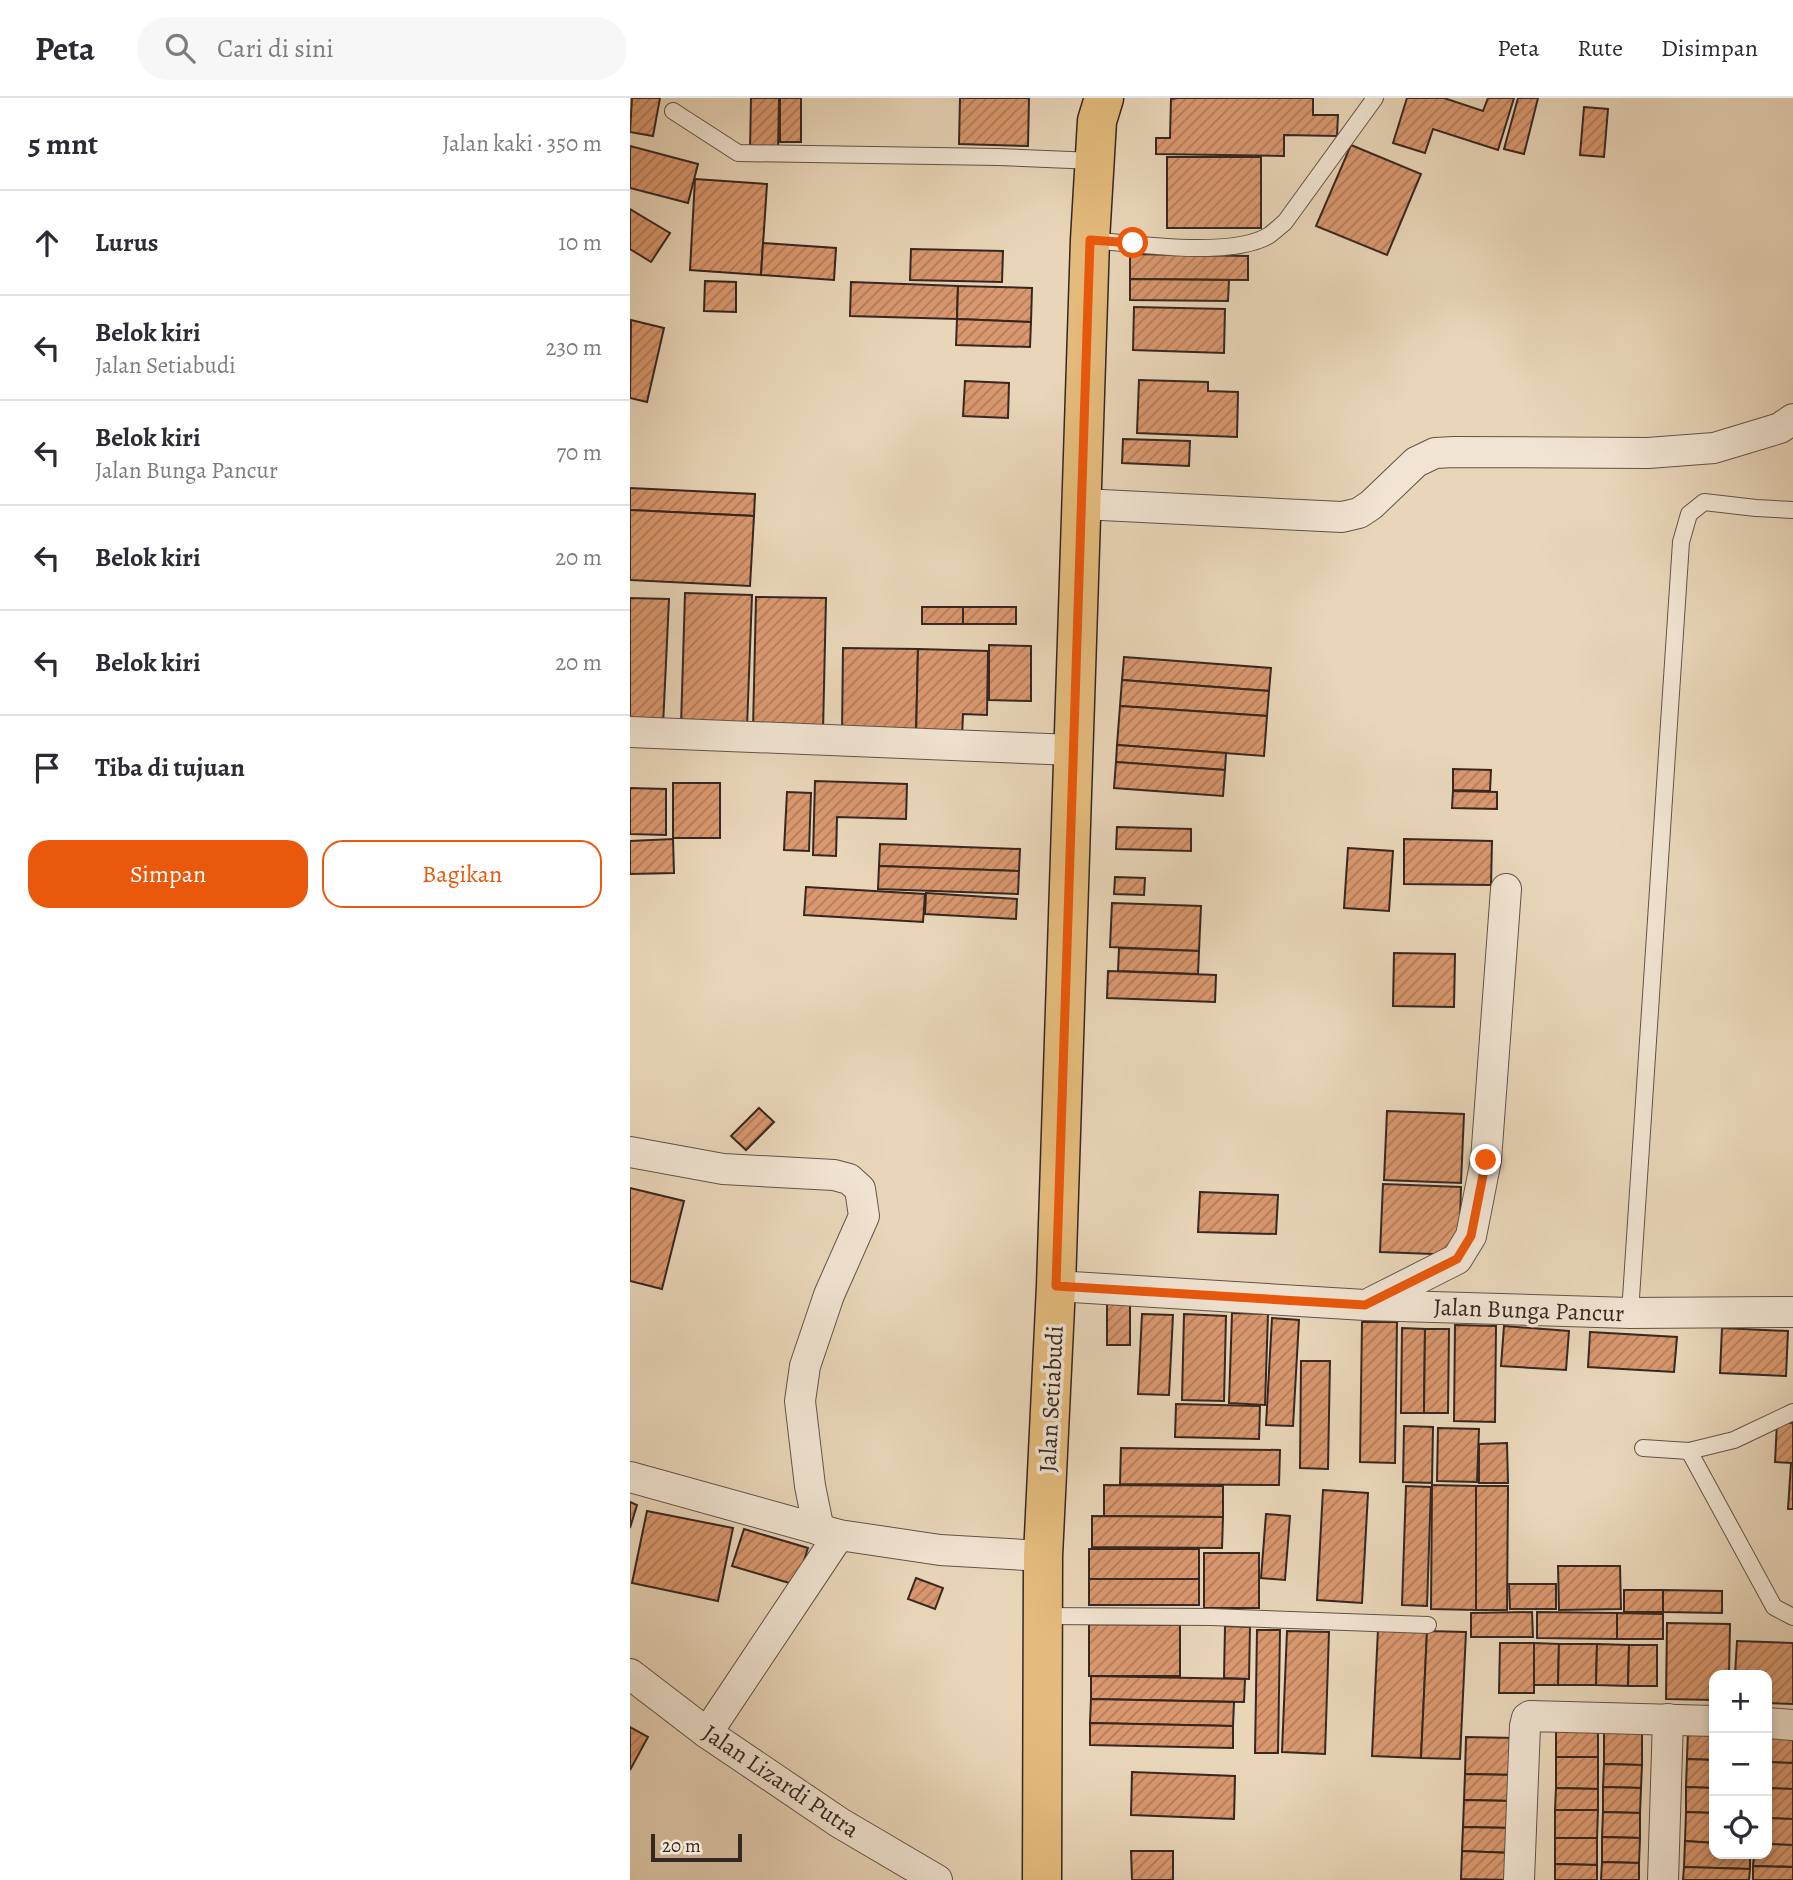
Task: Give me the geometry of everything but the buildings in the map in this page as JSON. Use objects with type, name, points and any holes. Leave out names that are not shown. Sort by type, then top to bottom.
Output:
[{"type":"main road","name":"Jalan Setiabudi","points":[[1042,1880],[1043,1556],[1056,1286],[1090,240],[1097,106]]},
{"type":"street","points":[[1082,504],[1342,517],[1359,513],[1371,505],[1416,462],[1435,453],[1648,453],[1714,448],[1780,428],[1793,419]]},
{"type":"street","points":[[630,732],[1074,750]]},
{"type":"street","points":[[1365,1305],[1457,1259],[1471,1236],[1486,1160],[1506,889]]},
{"type":"street","points":[[630,1152],[723,1169],[835,1175],[849,1179],[860,1189],[864,1216],[830,1295],[805,1366],[800,1401],[810,1486],[829,1532]]},
{"type":"street","name":"Jalan Bunga Pancur","points":[[1056,1286],[1365,1305],[1630,1313],[1793,1312]]},
{"type":"street","points":[[630,1477],[829,1532],[940,1550],[1043,1556]]},
{"type":"street","points":[[707,1733],[829,1532]]},
{"type":"street","name":"Jalan Lizardi Putra","points":[[630,1674],[707,1733],[840,1823],[937,1880]]},
{"type":"street","points":[[1519,1880],[1527,1718],[1534,1715],[1709,1721]]},
{"type":"street","points":[[1663,1880],[1668,1719]]},
{"type":"street","points":[[1772,1723],[1793,1725]]},
{"type":"lane","points":[[1090,240],[1211,248],[1249,243],[1268,236],[1285,222],[1375,98]]},
{"type":"lane","points":[[673,111],[738,152],[998,156],[1094,161]]},
{"type":"lane","points":[[1630,1313],[1681,542],[1689,514],[1704,502],[1793,510]]},
{"type":"lane","points":[[1643,1448],[1689,1451],[1734,1440],[1793,1412]]},
{"type":"lane","points":[[1689,1451],[1774,1607],[1793,1617]]},
{"type":"lane","points":[[1044,1616],[1211,1617],[1428,1625]]},
{"type":"route","points":[[1133,243],[1090,240],[1056,1286],[1365,1305],[1457,1259],[1471,1236],[1486,1160]]}]
